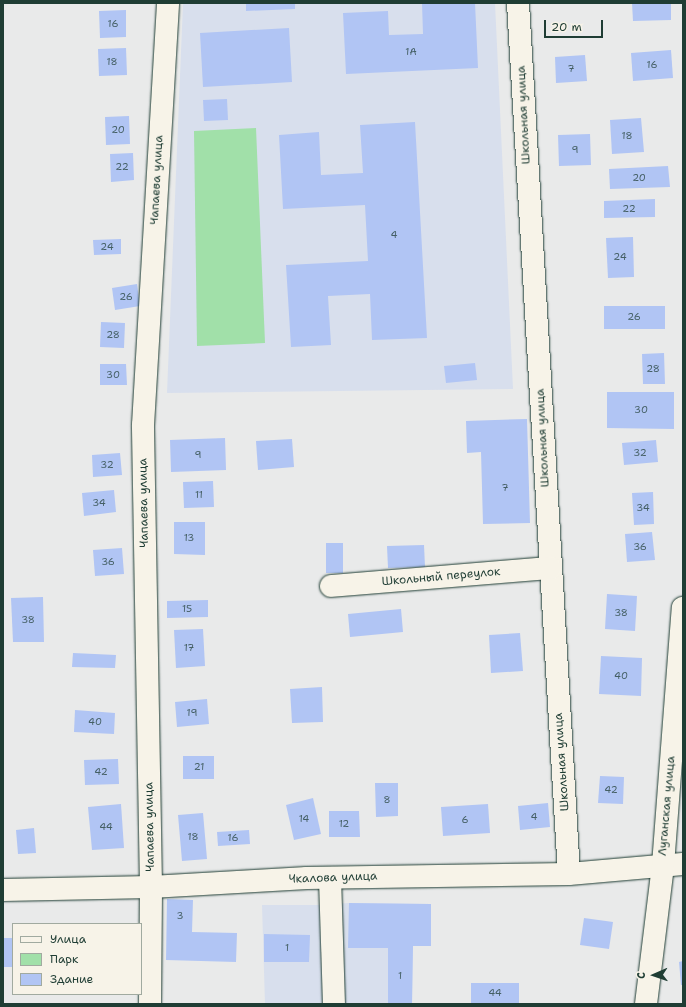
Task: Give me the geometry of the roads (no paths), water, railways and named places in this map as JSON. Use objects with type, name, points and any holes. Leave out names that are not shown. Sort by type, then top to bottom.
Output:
[{"type":"street","name":"Чапаева улица","points":[[150,1004],[150,887],[143,426],[168,3]]},
{"type":"street","name":"Школьная улица","points":[[518,3],[569,874]]},
{"type":"street","name":"Школьный переулок","points":[[331,586],[550,568]]},
{"type":"street","name":"Луганская улица","points":[[646,1004],[673,864],[683,608]]},
{"type":"street","name":"Чкалова улица","points":[[3,890],[150,887],[330,878],[569,874],[673,864]]},
{"type":"street","points":[[330,878],[334,1004]]}]
